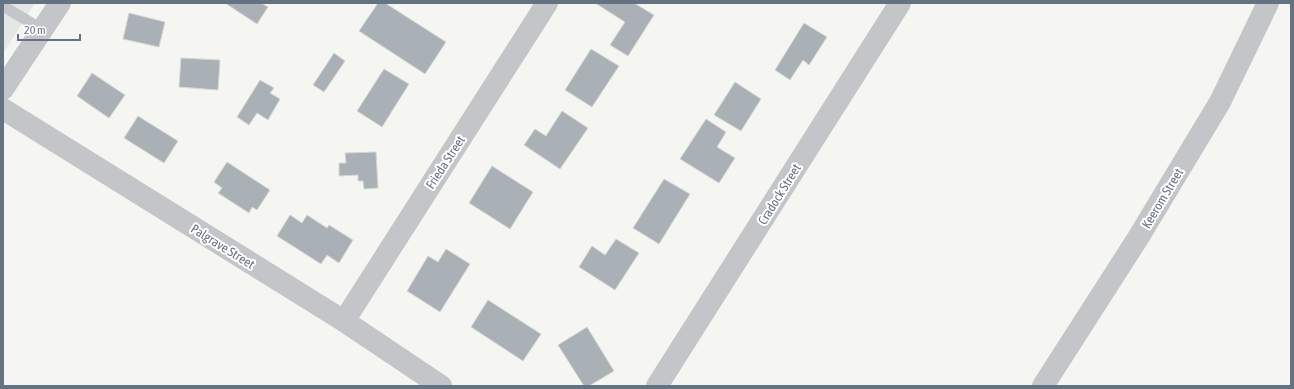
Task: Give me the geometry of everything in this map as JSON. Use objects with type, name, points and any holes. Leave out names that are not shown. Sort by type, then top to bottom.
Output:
[{"type":"street","points":[[3,89],[60,3]]},
{"type":"street","name":"Frieda Street","points":[[344,321],[547,3]]},
{"type":"street","name":"Cradock Street","points":[[657,386],[900,3]]},
{"type":"street","name":"Keerom Street","points":[[1043,386],[1138,238],[1220,102],[1268,3]]},
{"type":"street","points":[[3,98],[3,109]]},
{"type":"street","name":"Palgrave Street","points":[[3,109],[344,321],[441,386]]},
{"type":"lane","points":[[3,6],[42,30]]},
{"type":"shaded area","points":[[3,3],[35,3],[4,52],[3,51]]},
{"type":"building","points":[[225,3],[261,3],[268,7],[257,24]]},
{"type":"building","points":[[378,3],[385,3],[446,42],[425,74],[359,31]]},
{"type":"building","points":[[595,3],[634,3],[654,15],[628,56],[610,45],[625,22]]},
{"type":"building","points":[[129,13],[165,22],[159,47],[123,39]]},
{"type":"building","points":[[804,23],[827,37],[809,65],[803,60],[790,80],[775,70]]},
{"type":"building","points":[[591,49],[619,66],[592,107],[565,90]]},
{"type":"building","points":[[334,53],[345,61],[324,92],[313,85]]},
{"type":"building","points":[[181,58],[220,60],[218,90],[179,87]]},
{"type":"building","points":[[384,69],[409,84],[382,127],[357,111]]},
{"type":"building","points":[[92,73],[125,95],[109,118],[77,96]]},
{"type":"building","points":[[260,80],[274,88],[270,93],[280,99],[268,120],[257,113],[249,125],[237,117]]},
{"type":"building","points":[[735,82],[761,99],[741,131],[714,115]]},
{"type":"building","points":[[562,111],[588,128],[560,169],[524,145],[535,129],[546,136]]},
{"type":"building","points":[[138,116],[178,141],[164,163],[124,138]]},
{"type":"building","points":[[706,119],[726,132],[717,147],[735,158],[719,183],[680,159]]},
{"type":"building","points":[[376,152],[378,188],[364,189],[363,181],[358,181],[358,175],[339,176],[339,163],[346,163],[345,153]]},
{"type":"building","points":[[227,162],[270,190],[257,210],[252,207],[249,213],[218,193],[222,188],[214,182]]},
{"type":"building","points":[[492,166],[533,192],[510,229],[469,203]]},
{"type":"building","points":[[664,179],[690,194],[659,244],[633,228]]},
{"type":"building","points":[[290,215],[302,223],[307,215],[327,228],[329,225],[353,240],[339,263],[327,255],[321,264],[277,236]]},
{"type":"building","points":[[616,239],[639,253],[615,290],[579,267],[592,246],[605,255]]},
{"type":"building","points":[[446,249],[470,264],[440,312],[407,291],[428,256],[438,262]]},
{"type":"building","points":[[488,300],[541,334],[523,361],[471,327]]},
{"type":"building","points":[[587,327],[614,371],[589,386],[584,386],[558,345]]}]
